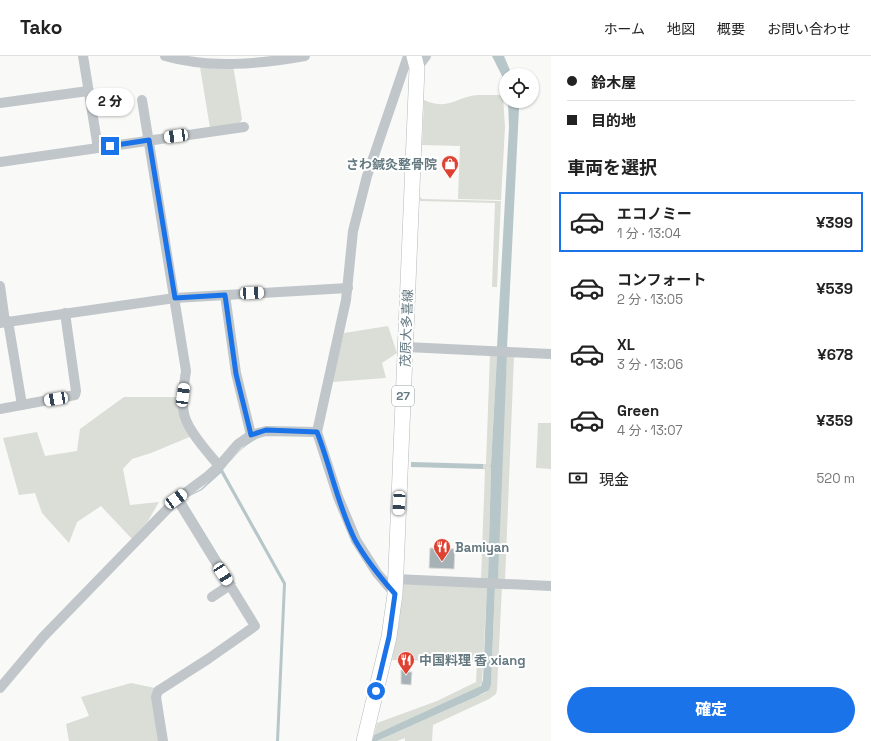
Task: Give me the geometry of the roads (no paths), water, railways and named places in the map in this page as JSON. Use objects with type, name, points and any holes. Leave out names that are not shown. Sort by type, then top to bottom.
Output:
[{"type":"main road","name":"茂原大多喜線","points":[[365,737],[389,637],[395,594],[406,347],[413,60]]},
{"type":"street","points":[[83,56],[98,148]]},
{"type":"street","points":[[166,56],[208,63],[257,63],[305,56]]},
{"type":"street","points":[[395,594],[377,573],[356,540],[338,497],[317,432],[348,288],[353,231],[367,176],[413,60],[426,56]]},
{"type":"street","points":[[0,103],[88,91]]},
{"type":"street","points":[[142,100],[186,371],[183,395],[186,420],[219,466]]},
{"type":"street","points":[[0,162],[244,127]]},
{"type":"street","points":[[0,286],[4,322],[22,405]]},
{"type":"street","points":[[4,322],[175,298],[348,288]]},
{"type":"street","points":[[225,295],[236,374],[251,435]]},
{"type":"street","points":[[0,409],[75,395],[76,391],[65,313]]},
{"type":"street","points":[[406,347],[551,354]]},
{"type":"street","points":[[0,688],[43,637],[176,499],[219,466],[238,444],[251,435],[266,430],[317,432]]},
{"type":"street","points":[[163,741],[156,697],[158,691],[208,659],[255,626],[176,499]]},
{"type":"street","points":[[396,579],[551,586]]},
{"type":"street","points":[[212,597],[230,585]]},
{"type":"place","name":"さわ鍼灸整骨院","points":[[450,179]]},
{"type":"place","name":"Bamiyan","points":[[442,562]]},
{"type":"place","name":"中国料理 香 xiang","points":[[406,675]]}]
